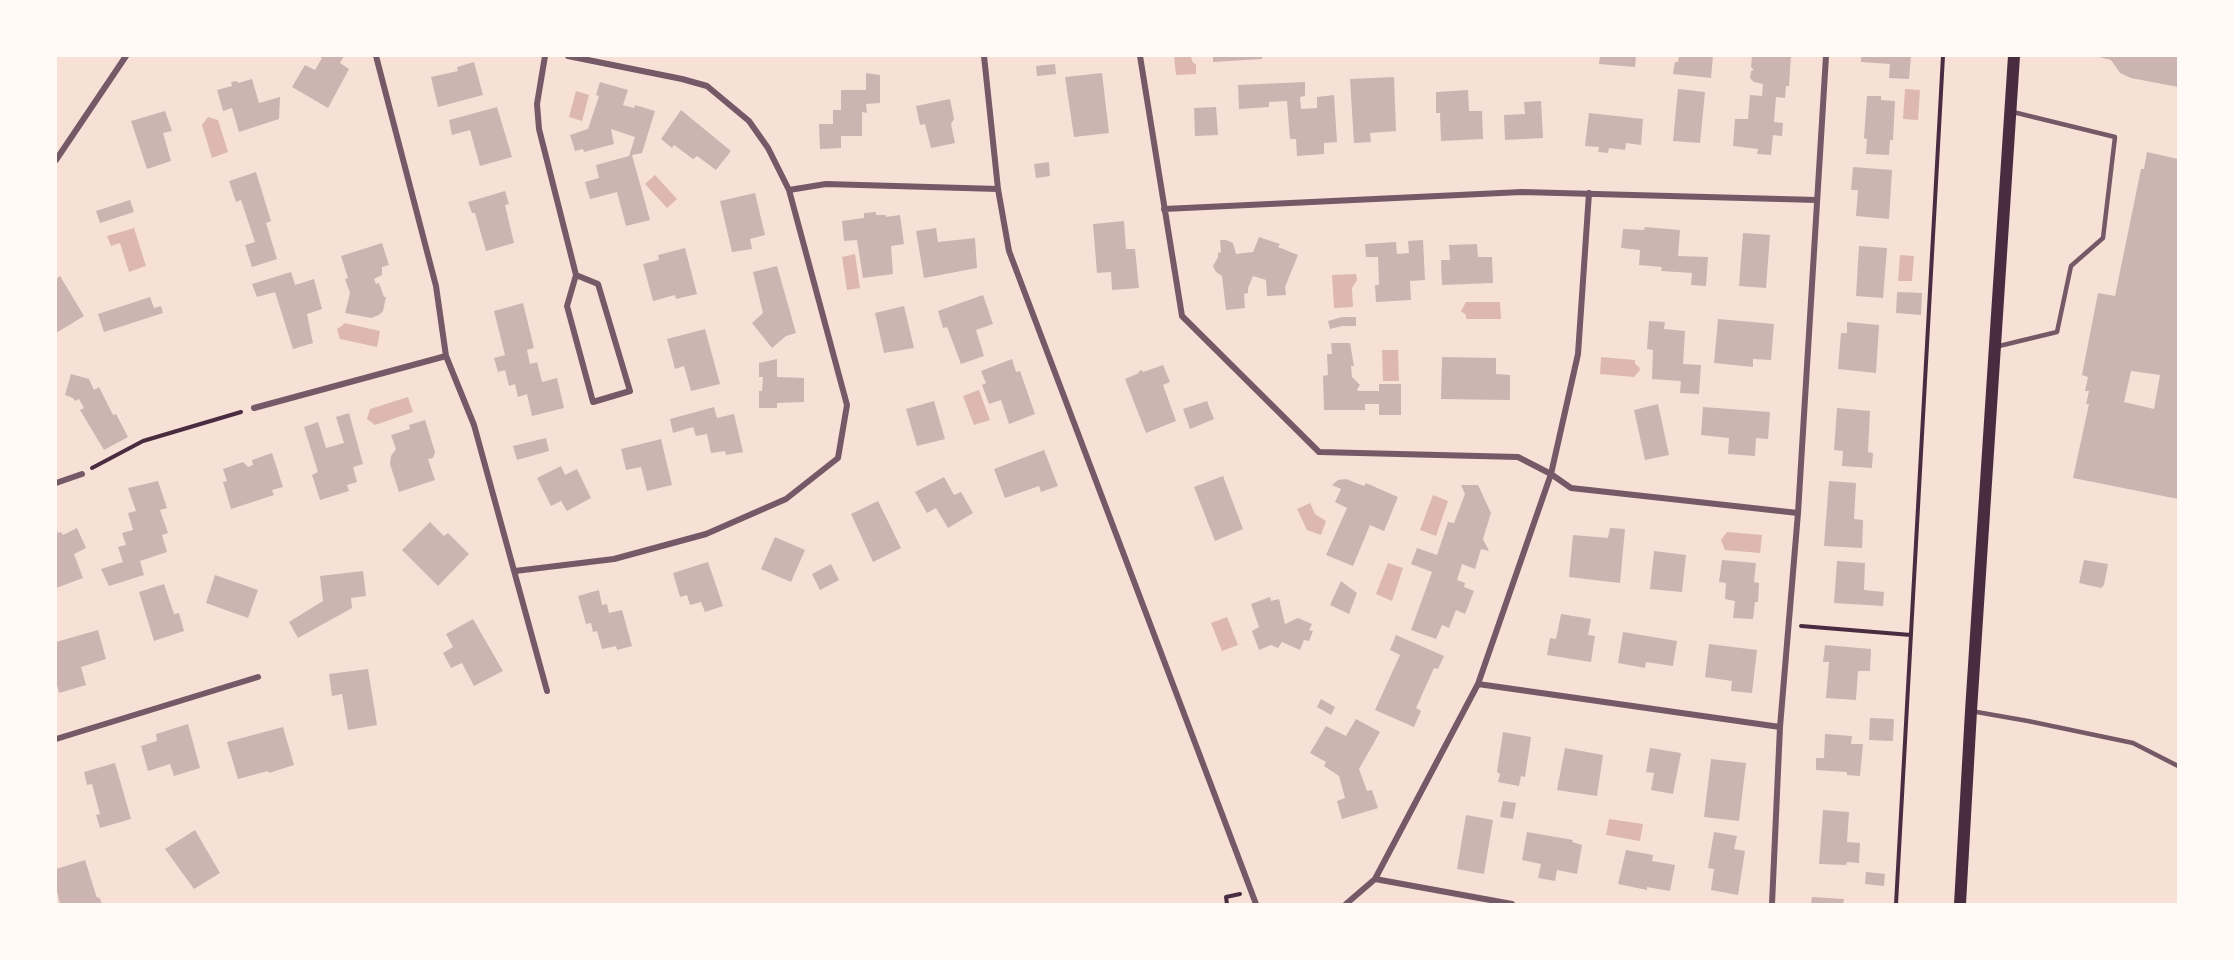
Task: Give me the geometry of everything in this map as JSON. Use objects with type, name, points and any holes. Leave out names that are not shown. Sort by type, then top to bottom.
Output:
[{"type":"main road","points":[[1960,904],[2014,56]]},
{"type":"street","points":[[56,160],[126,56]]},
{"type":"street","points":[[376,56],[436,286],[446,356],[474,425],[547,691]]},
{"type":"street","points":[[545,56],[537,104],[539,129],[576,275],[567,306],[593,402],[630,391],[598,284],[576,275]]},
{"type":"street","points":[[514,571],[614,559],[706,534],[786,499],[838,458],[847,405],[789,190],[768,148],[749,121],[706,86],[568,56]]},
{"type":"street","points":[[984,56],[998,189],[1009,251],[1256,904]]},
{"type":"street","points":[[1140,56],[1182,316],[1319,452],[1518,457],[1551,474],[1571,488],[1798,513]]},
{"type":"street","points":[[1772,904],[1780,727],[1798,513],[1826,56]]},
{"type":"street","points":[[789,190],[826,184],[998,189]]},
{"type":"street","points":[[1164,209],[1522,192],[1816,200]]},
{"type":"street","points":[[1347,904],[1375,879],[1478,684],[1551,474],[1578,354],[1589,193]]},
{"type":"street","points":[[254,408],[446,356]]},
{"type":"street","points":[[56,483],[82,474]]},
{"type":"street","points":[[56,739],[258,677]]},
{"type":"street","points":[[1478,684],[1780,727]]},
{"type":"street","points":[[1375,879],[1512,904]]},
{"type":"lane","points":[[1995,347],[2057,332],[2071,266],[2103,238],[2115,137],[2011,111]]},
{"type":"lane","points":[[1971,711],[2133,743],[2178,766]]},
{"type":"path","points":[[1896,904],[1943,56]]},
{"type":"path","points":[[82,474],[143,441],[254,408]]},
{"type":"path","points":[[1789,625],[1911,635]]},
{"type":"shaded area","points":[[1174,56],[1191,56],[1196,65],[1196,74],[1176,75]]},
{"type":"shaded area","points":[[1905,89],[1920,90],[1918,120],[1903,119]]},
{"type":"shaded area","points":[[576,91],[589,95],[582,121],[569,117]]},
{"type":"shaded area","points":[[208,117],[218,120],[228,152],[212,158],[202,125]]},
{"type":"shaded area","points":[[655,175],[677,199],[667,208],[645,184]]},
{"type":"shaded area","points":[[134,228],[146,266],[129,272],[120,243],[111,246],[107,236]]},
{"type":"shaded area","points":[[855,254],[860,288],[847,290],[842,257]]},
{"type":"shaded area","points":[[1900,255],[1914,256],[1912,281],[1898,281]]},
{"type":"shaded area","points":[[1356,274],[1357,280],[1352,288],[1353,307],[1334,308],[1332,275]]},
{"type":"shaded area","points":[[1466,302],[1500,302],[1501,319],[1466,319],[1466,315],[1461,311]]},
{"type":"shaded area","points":[[344,323],[380,331],[377,347],[340,339],[337,329]]},
{"type":"shaded area","points":[[1382,350],[1398,350],[1399,381],[1383,381]]},
{"type":"shaded area","points":[[1601,357],[1635,360],[1640,370],[1634,377],[1600,374]]},
{"type":"shaded area","points":[[979,390],[990,420],[974,425],[963,396]]},
{"type":"shaded area","points":[[408,397],[413,412],[375,425],[367,419],[370,409]]},
{"type":"shaded area","points":[[1433,495],[1448,501],[1436,536],[1420,530]]},
{"type":"shaded area","points":[[1310,503],[1315,514],[1326,521],[1321,535],[1307,530],[1297,509]]},
{"type":"shaded area","points":[[1727,532],[1762,535],[1760,553],[1725,550],[1721,540]]},
{"type":"shaded area","points":[[1388,563],[1403,568],[1392,601],[1376,594]]},
{"type":"shaded area","points":[[1227,617],[1238,645],[1222,651],[1211,623]]},
{"type":"shaded area","points":[[1609,819],[1643,824],[1640,841],[1606,835]]},
{"type":"building","points":[[318,56],[344,56],[340,63],[349,69],[328,108],[292,87],[305,65],[315,70],[322,58]]},
{"type":"building","points":[[1213,56],[1262,56],[1262,59],[1213,62]]},
{"type":"building","points":[[1600,56],[1636,56],[1635,67],[1599,64]]},
{"type":"building","points":[[1679,56],[1713,56],[1711,78],[1673,74],[1675,62],[1678,62]]},
{"type":"building","points":[[1752,56],[1791,56],[1789,86],[1786,86],[1785,98],[1776,97],[1774,122],[1783,123],[1782,136],[1773,135],[1771,155],[1757,154],[1758,149],[1733,146],[1735,119],[1748,119],[1750,95],[1762,96],[1763,84],[1754,82],[1750,78],[1751,71],[1754,70],[1751,67]]},
{"type":"building","points":[[1861,56],[1911,56],[1909,79],[1889,78],[1890,64],[1861,62]]},
{"type":"building","points":[[2095,56],[2178,56],[2178,87],[2131,78],[2120,73],[2111,60]]},
{"type":"building","points":[[474,62],[483,95],[438,107],[431,77],[458,71],[457,67]]},
{"type":"building","points":[[1055,64],[1056,74],[1037,76],[1036,66]]},
{"type":"building","points":[[866,73],[880,75],[880,103],[866,104],[867,113],[862,112],[862,136],[841,136],[841,148],[820,149],[819,124],[833,124],[833,110],[841,110],[841,90],[866,90]]},
{"type":"building","points":[[1102,73],[1109,133],[1074,137],[1065,77]]},
{"type":"building","points":[[1394,77],[1396,131],[1370,133],[1371,142],[1354,143],[1350,79]]},
{"type":"building","points":[[252,79],[259,103],[280,97],[279,119],[239,132],[232,108],[223,111],[217,90],[232,86],[231,82],[237,81],[238,83]]},
{"type":"building","points":[[600,82],[628,90],[623,105],[634,108],[635,105],[655,111],[642,153],[632,155],[650,220],[626,226],[617,192],[590,199],[585,182],[599,178],[596,165],[629,156],[635,137],[611,129],[614,144],[584,152],[583,149],[575,151],[570,135],[588,129],[599,96],[596,95]]},
{"type":"building","points":[[1305,82],[1305,96],[1300,97],[1301,109],[1317,108],[1317,97],[1334,95],[1337,142],[1324,143],[1324,154],[1297,156],[1296,139],[1290,139],[1287,101],[1269,102],[1269,107],[1239,109],[1238,85]]},
{"type":"building","points":[[1678,89],[1705,92],[1700,143],[1673,141]]},
{"type":"building","points":[[1468,90],[1469,111],[1482,111],[1483,139],[1441,141],[1440,113],[1436,113],[1436,92]]},
{"type":"building","points":[[1867,96],[1881,96],[1881,100],[1895,101],[1893,140],[1890,140],[1889,155],[1866,154],[1867,139],[1864,138]]},
{"type":"building","points":[[950,99],[954,119],[951,124],[955,143],[931,148],[925,124],[920,125],[916,106]]},
{"type":"building","points":[[1541,101],[1543,138],[1505,140],[1504,115],[1525,114],[1524,102]]},
{"type":"building","points":[[497,107],[512,157],[480,166],[470,130],[452,135],[449,120]]},
{"type":"building","points":[[1216,107],[1218,135],[1195,136],[1194,108]]},
{"type":"building","points":[[681,110],[731,151],[716,170],[697,156],[693,159],[674,145],[672,148],[661,139]]},
{"type":"building","points":[[165,111],[172,131],[163,133],[171,161],[147,169],[131,121]]},
{"type":"building","points":[[1589,113],[1643,119],[1641,145],[1626,143],[1625,150],[1609,148],[1608,153],[1598,152],[1599,147],[1585,146]]},
{"type":"building","points":[[2147,152],[2178,159],[2178,499],[2073,478],[2089,404],[2086,404],[2089,391],[2085,391],[2088,377],[2082,375],[2098,293],[2115,296],[2141,169],[2144,169]],"holes":[[[2131,371],[2160,375],[2154,409],[2124,402]]]},
{"type":"building","points":[[1049,162],[1050,176],[1036,178],[1034,164]]},
{"type":"building","points":[[1853,167],[1892,170],[1889,219],[1856,216],[1858,190],[1851,190]]},
{"type":"building","points":[[256,172],[271,221],[266,223],[277,259],[252,267],[245,245],[255,242],[241,200],[236,202],[229,181]]},
{"type":"building","points":[[505,191],[509,204],[505,205],[514,243],[486,251],[475,213],[472,213],[468,202]]},
{"type":"building","points":[[755,193],[765,235],[750,239],[752,249],[732,252],[720,201]]},
{"type":"building","points":[[130,200],[134,212],[100,223],[96,211]]},
{"type":"building","points":[[876,212],[876,215],[886,215],[886,217],[900,215],[904,244],[891,246],[893,274],[863,278],[857,240],[844,241],[842,221],[864,218],[864,213]]},
{"type":"building","points":[[1124,221],[1126,249],[1135,249],[1139,288],[1112,290],[1111,272],[1097,273],[1093,224]]},
{"type":"building","points":[[1645,227],[1680,230],[1678,256],[1708,257],[1706,286],[1691,285],[1692,273],[1661,271],[1662,267],[1639,265],[1640,250],[1621,248],[1623,229],[1644,230]]},
{"type":"building","points":[[936,228],[938,242],[975,238],[977,268],[924,278],[916,231]]},
{"type":"building","points":[[1743,233],[1770,235],[1766,288],[1739,286]]},
{"type":"building","points":[[1259,237],[1280,244],[1278,247],[1298,255],[1285,287],[1286,295],[1267,296],[1266,280],[1253,276],[1248,293],[1244,294],[1245,308],[1226,310],[1222,276],[1213,266],[1218,253],[1221,252],[1220,240],[1233,243],[1236,254],[1253,252]]},
{"type":"building","points":[[1423,240],[1425,280],[1410,281],[1411,300],[1376,302],[1375,285],[1379,285],[1378,257],[1366,257],[1365,244],[1396,242],[1397,254],[1409,253],[1408,241]]},
{"type":"building","points":[[382,243],[389,265],[382,267],[382,275],[374,279],[376,284],[379,283],[386,297],[383,311],[371,318],[345,313],[350,293],[341,256]]},
{"type":"building","points":[[1477,244],[1478,257],[1492,257],[1493,283],[1442,285],[1441,260],[1450,260],[1449,245]]},
{"type":"building","points":[[1859,246],[1887,248],[1883,298],[1856,296]]},
{"type":"building","points":[[685,248],[697,294],[676,299],[675,295],[653,301],[643,264],[659,260],[658,255]]},
{"type":"building","points":[[777,266],[796,333],[786,336],[772,348],[752,323],[763,313],[753,272]]},
{"type":"building","points":[[291,272],[295,285],[314,279],[322,309],[307,314],[313,343],[293,349],[275,292],[257,297],[252,284]]},
{"type":"building","points":[[60,276],[84,316],[56,333],[56,279]]},
{"type":"building","points":[[1897,292],[1922,293],[1921,315],[1896,313]]},
{"type":"building","points":[[983,295],[993,324],[976,330],[984,356],[961,364],[947,327],[943,328],[938,311]]},
{"type":"building","points":[[150,297],[154,308],[161,306],[163,313],[104,332],[98,314]]},
{"type":"building","points":[[523,303],[534,348],[527,350],[530,364],[537,362],[542,382],[557,378],[564,408],[532,416],[527,394],[518,397],[515,384],[509,386],[505,370],[498,372],[494,358],[505,355],[494,311]]},
{"type":"building","points":[[904,306],[914,348],[884,353],[875,313]]},
{"type":"building","points":[[1342,317],[1356,317],[1356,326],[1330,329],[1328,321]]},
{"type":"building","points":[[1718,319],[1774,324],[1771,360],[1753,359],[1753,367],[1714,363]]},
{"type":"building","points":[[1649,321],[1665,322],[1664,329],[1685,331],[1683,364],[1701,365],[1699,394],[1680,393],[1681,381],[1652,379],[1653,350],[1647,349]]},
{"type":"building","points":[[1847,322],[1879,325],[1876,373],[1838,369],[1841,333],[1847,333]]},
{"type":"building","points":[[705,329],[720,384],[691,391],[684,366],[675,369],[667,339]]},
{"type":"building","points":[[1331,343],[1350,343],[1354,366],[1351,366],[1352,377],[1360,385],[1358,391],[1379,391],[1379,384],[1401,384],[1401,415],[1379,415],[1379,404],[1365,404],[1365,410],[1324,410],[1323,376],[1328,375],[1327,354],[1332,354]]},
{"type":"building","points":[[1442,357],[1496,358],[1496,374],[1510,375],[1510,400],[1441,399]]},
{"type":"building","points":[[777,359],[777,377],[804,378],[804,402],[777,403],[777,408],[759,408],[759,391],[762,391],[763,377],[759,377],[759,363]]},
{"type":"building","points":[[1012,359],[1016,372],[1020,371],[1035,414],[1009,424],[1001,400],[989,404],[982,385],[986,383],[981,371]]},
{"type":"building","points":[[1163,365],[1170,382],[1163,385],[1176,421],[1146,433],[1125,379],[1142,370],[1143,372]]},
{"type":"building","points":[[71,374],[89,379],[94,390],[99,387],[113,415],[116,414],[128,437],[104,450],[80,410],[84,408],[79,399],[75,401],[65,395]]},
{"type":"building","points":[[934,401],[945,439],[917,446],[906,409]]},
{"type":"building","points":[[1207,401],[1214,419],[1190,429],[1183,409]]},
{"type":"building","points":[[1658,404],[1669,455],[1645,460],[1634,410]]},
{"type":"building","points":[[714,407],[717,418],[734,414],[743,452],[726,455],[725,451],[711,453],[707,434],[696,436],[693,427],[673,433],[670,419]]},
{"type":"building","points":[[1703,407],[1770,412],[1768,439],[1756,438],[1755,456],[1728,454],[1729,438],[1701,435]]},
{"type":"building","points":[[1837,408],[1870,411],[1868,452],[1873,453],[1872,468],[1842,466],[1843,451],[1834,450]]},
{"type":"building","points":[[349,413],[363,464],[353,467],[357,482],[347,485],[349,491],[320,500],[312,475],[318,472],[304,427],[318,422],[326,448],[344,443],[336,417]]},
{"type":"building","points":[[425,420],[435,452],[433,458],[428,459],[435,480],[399,492],[390,464],[391,456],[396,449],[391,435],[410,429],[409,425]]},
{"type":"building","points":[[546,438],[549,451],[517,460],[513,446]]},
{"type":"building","points":[[661,439],[672,485],[647,491],[641,467],[626,470],[621,449]]},
{"type":"building","points":[[1044,450],[1058,486],[1041,492],[1039,486],[1005,498],[994,469]]},
{"type":"building","points":[[272,453],[283,487],[272,490],[274,495],[231,509],[223,482],[227,481],[223,469],[243,462],[248,467],[253,465],[252,460]]},
{"type":"building","points":[[561,466],[565,475],[577,469],[591,498],[567,511],[561,501],[551,506],[537,478]]},
{"type":"building","points":[[1223,476],[1243,529],[1215,541],[1194,487]]},
{"type":"building","points":[[944,477],[954,495],[961,492],[973,513],[948,528],[936,508],[927,513],[915,492]]},
{"type":"building","points":[[1346,479],[1364,486],[1366,483],[1398,497],[1384,531],[1370,525],[1353,566],[1326,555],[1347,508],[1335,502],[1341,489],[1332,485],[1338,480]]},
{"type":"building","points":[[158,481],[167,508],[160,510],[168,533],[162,535],[167,552],[140,561],[144,575],[109,586],[101,569],[123,562],[118,547],[126,545],[122,533],[133,530],[128,513],[136,511],[128,488]]},
{"type":"building","points":[[1829,481],[1856,483],[1854,519],[1863,520],[1862,548],[1824,546]]},
{"type":"building","points":[[1461,485],[1478,485],[1491,513],[1483,539],[1489,551],[1481,549],[1475,569],[1462,564],[1457,580],[1465,583],[1464,587],[1474,591],[1465,614],[1456,610],[1449,628],[1442,625],[1436,639],[1411,630],[1432,572],[1411,564],[1417,548],[1437,555],[1448,522],[1454,523],[1465,494]]},
{"type":"building","points":[[878,501],[901,548],[873,562],[851,514]]},
{"type":"building","points":[[430,522],[444,536],[448,533],[469,554],[438,586],[402,550]]},
{"type":"building","points":[[56,526],[58,533],[61,532],[63,535],[77,528],[86,548],[74,554],[83,578],[56,588]]},
{"type":"building","points":[[1610,528],[1625,529],[1620,583],[1569,577],[1573,535],[1608,538]]},
{"type":"building","points":[[775,537],[805,550],[791,582],[761,569]]},
{"type":"building","points":[[1654,551],[1686,555],[1682,592],[1650,589]]},
{"type":"building","points":[[1722,560],[1756,563],[1754,582],[1759,583],[1758,602],[1755,602],[1753,619],[1733,618],[1735,601],[1725,599],[1726,583],[1719,582]]},
{"type":"building","points":[[2084,560],[2108,564],[2104,585],[2101,588],[2079,583]]},
{"type":"building","points":[[1837,561],[1865,563],[1864,590],[1884,592],[1883,606],[1834,603]]},
{"type":"building","points":[[708,562],[723,606],[705,612],[701,602],[690,605],[687,595],[680,597],[673,573]]},
{"type":"building","points":[[831,564],[839,580],[820,590],[812,574]]},
{"type":"building","points":[[363,571],[366,596],[351,598],[352,608],[298,638],[289,622],[323,601],[320,576]]},
{"type":"building","points":[[215,575],[258,590],[248,618],[206,603]]},
{"type":"building","points":[[1341,581],[1357,593],[1349,614],[1330,605]]},
{"type":"building","points":[[164,584],[174,614],[179,613],[184,631],[154,641],[139,592]]},
{"type":"building","points":[[599,590],[602,605],[607,604],[609,613],[622,610],[632,646],[617,650],[616,646],[602,649],[597,631],[593,632],[591,623],[586,624],[578,596]]},
{"type":"building","points":[[1270,597],[1271,601],[1279,599],[1285,624],[1298,618],[1312,624],[1309,630],[1313,631],[1309,641],[1304,640],[1300,650],[1282,642],[1278,648],[1271,645],[1259,650],[1252,631],[1259,627],[1251,604]]},
{"type":"building","points":[[1561,614],[1591,619],[1588,635],[1595,636],[1591,662],[1547,655],[1550,638],[1556,639]]},
{"type":"building","points":[[473,619],[503,671],[474,686],[462,663],[451,668],[443,653],[453,647],[446,634]]},
{"type":"building","points":[[98,630],[106,659],[81,667],[86,685],[59,693],[56,681],[56,642]]},
{"type":"building","points":[[1623,632],[1677,641],[1673,666],[1646,662],[1645,668],[1618,663]]},
{"type":"building","points":[[1396,635],[1444,656],[1438,669],[1434,668],[1416,708],[1421,711],[1414,727],[1375,710],[1400,655],[1390,650]]},
{"type":"building","points":[[1709,644],[1757,650],[1752,693],[1731,691],[1732,681],[1705,677]]},
{"type":"building","points":[[1825,645],[1871,649],[1870,671],[1858,671],[1856,700],[1826,698],[1829,662],[1823,662]]},
{"type":"building","points":[[368,669],[377,725],[348,730],[342,694],[332,696],[329,674]]},
{"type":"building","points":[[1321,699],[1335,707],[1331,715],[1317,707]]},
{"type":"building","points":[[1870,718],[1894,719],[1893,741],[1869,740]]},
{"type":"building","points":[[1356,719],[1380,732],[1359,769],[1367,791],[1372,790],[1378,808],[1342,819],[1337,801],[1345,798],[1339,776],[1324,766],[1326,762],[1310,753],[1326,726],[1346,736]]},
{"type":"building","points":[[188,724],[200,768],[174,776],[170,764],[148,771],[141,746],[157,741],[156,734]]},
{"type":"building","points":[[283,727],[294,765],[238,779],[227,742]]},
{"type":"building","points":[[1503,732],[1531,737],[1525,777],[1521,776],[1519,786],[1498,782],[1500,774],[1497,772]]},
{"type":"building","points":[[1825,734],[1852,736],[1851,744],[1863,744],[1860,776],[1847,775],[1847,772],[1816,770],[1816,758],[1824,758]]},
{"type":"building","points":[[1565,748],[1603,755],[1597,796],[1557,790]]},
{"type":"building","points":[[1650,748],[1681,753],[1673,794],[1651,790],[1654,773],[1646,772]]},
{"type":"building","points":[[1711,759],[1746,763],[1739,821],[1704,817]]},
{"type":"building","points":[[115,763],[131,819],[100,828],[96,815],[100,814],[92,784],[87,785],[84,772]]},
{"type":"building","points":[[1503,801],[1516,803],[1513,819],[1500,817]]},
{"type":"building","points":[[1823,810],[1849,812],[1847,842],[1860,843],[1859,863],[1819,864]]},
{"type":"building","points":[[1466,815],[1493,820],[1484,874],[1457,869]]},
{"type":"building","points":[[195,830],[220,873],[194,889],[165,849]]},
{"type":"building","points":[[1527,832],[1573,840],[1572,842],[1582,845],[1577,874],[1557,870],[1555,881],[1538,878],[1541,864],[1522,860]]},
{"type":"building","points":[[1714,832],[1737,836],[1734,849],[1745,851],[1738,895],[1711,890],[1714,869],[1708,868]]},
{"type":"building","points":[[1626,850],[1653,855],[1652,861],[1675,865],[1670,891],[1647,887],[1647,890],[1618,884]]},
{"type":"building","points":[[85,860],[97,898],[99,897],[102,904],[60,904],[56,887],[56,869]]},
{"type":"building","points":[[1866,872],[1885,874],[1884,886],[1865,884]]},
{"type":"building","points":[[1812,897],[1844,899],[1843,904],[1811,904]]}]
